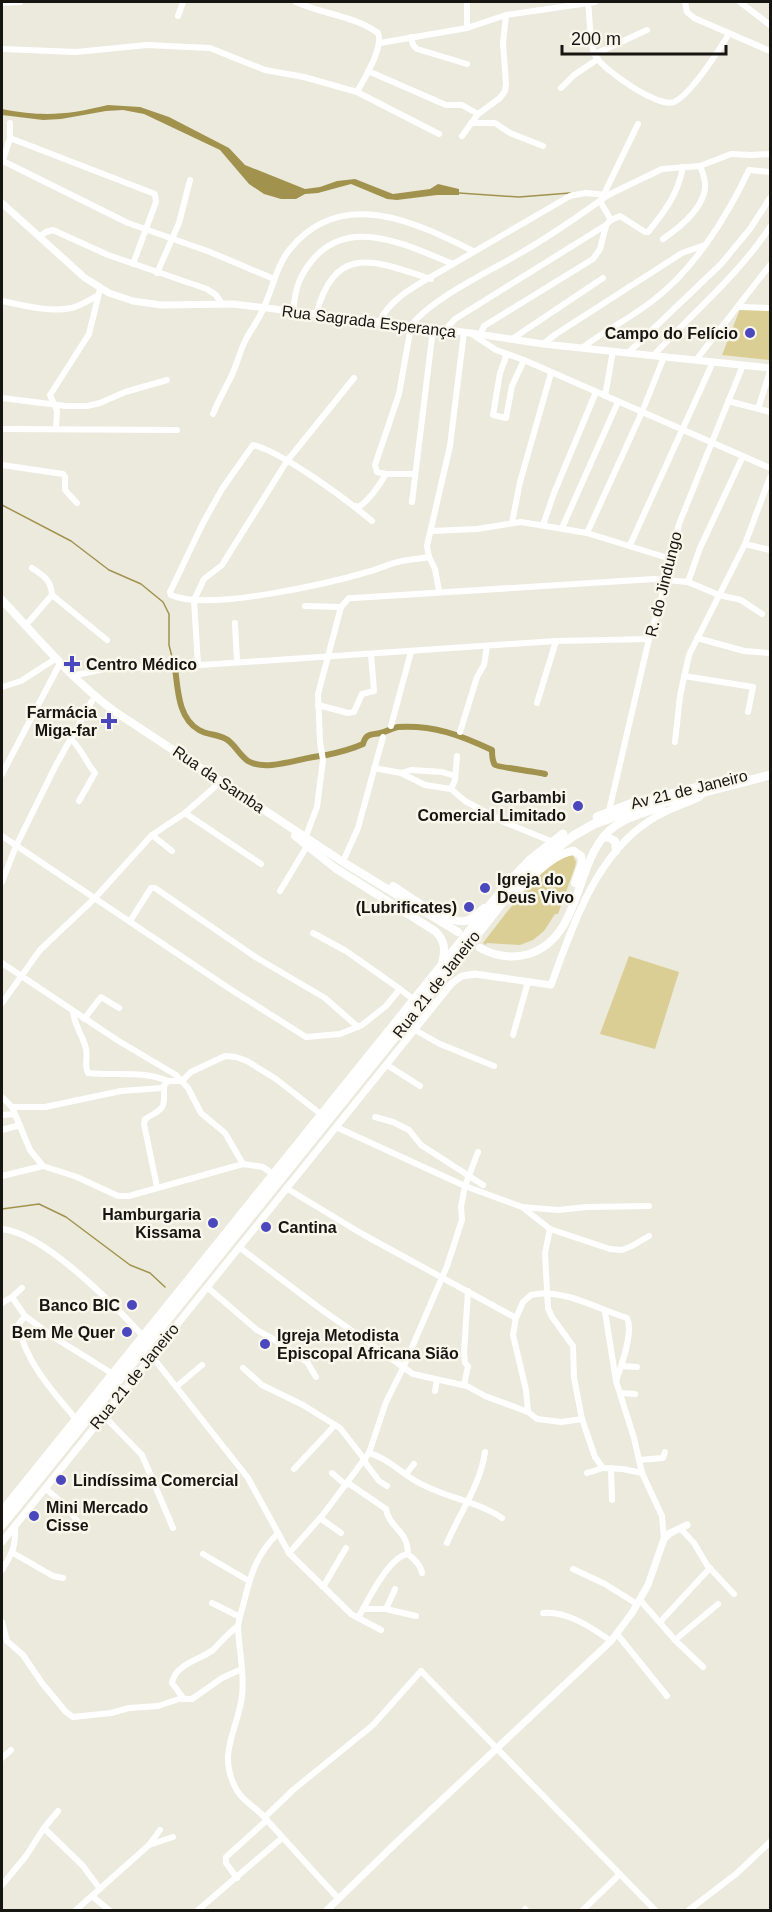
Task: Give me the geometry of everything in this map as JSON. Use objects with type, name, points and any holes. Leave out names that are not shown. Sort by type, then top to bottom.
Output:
[{"type":"main road","name":"Rua da Samba","points":[[2,600],[72,676],[114,711],[460,939]]},
{"type":"main road","name":"Rua da Samba","points":[[2,606],[92,701],[218,785],[296,833]]},
{"type":"main road","name":"Av 21 de Janeiro","points":[[472,933],[519,870],[571,830],[633,803],[771,769]]},
{"type":"main road","name":"Rua 21 de Janeiro","points":[[2,1525],[179,1304],[460,939],[472,933],[495,911],[535,865],[573,836],[594,824],[621,814],[771,775]]},
{"type":"main road","points":[[495,911],[558,855],[570,851],[579,853],[582,862],[570,898],[557,925],[548,937],[531,949],[519,952],[502,952],[481,946],[497,955],[516,956],[535,952],[549,942],[566,919],[593,855],[603,838],[614,827],[626,819],[708,791]]},
{"type":"main road","points":[[296,833],[345,857],[443,916],[455,920],[472,919],[496,898]]},
{"type":"main road","points":[[296,833],[307,846],[335,868],[435,931],[443,940],[442,966]]},
{"type":"main road","points":[[603,838],[608,837],[615,841],[616,851]]},
{"type":"main road","name":"Rua 21 de Janeiro","points":[[2,1512],[442,966],[460,939]]},
{"type":"street","points":[[2,3],[20,2]]},
{"type":"street","points":[[178,16],[183,2]]},
{"type":"street","points":[[296,2],[365,25],[378,33],[380,43],[357,92]]},
{"type":"street","points":[[466,28],[467,2]]},
{"type":"street","points":[[588,2],[596,56],[610,71],[662,103],[676,100],[698,78],[729,34]]},
{"type":"street","points":[[380,43],[466,28],[506,15],[595,2]]},
{"type":"street","points":[[685,2],[689,14],[771,51]]},
{"type":"street","points":[[740,2],[771,25]]},
{"type":"street","points":[[462,136],[478,114],[500,98],[505,91],[503,43],[506,15]]},
{"type":"street","points":[[561,88],[596,56],[647,30]]},
{"type":"street","points":[[411,38],[417,49],[467,64]]},
{"type":"street","points":[[2,49],[76,52],[147,45],[210,48],[265,70],[304,77],[357,92],[439,134]]},
{"type":"street","points":[[368,71],[446,105],[462,105],[478,114]]},
{"type":"street","points":[[10,123],[10,138],[2,162],[128,223],[274,279]]},
{"type":"street","points":[[471,123],[495,123],[510,133],[543,146]]},
{"type":"street","points":[[606,195],[638,124]]},
{"type":"street","points":[[10,138],[155,194],[156,202],[133,264]]},
{"type":"street","points":[[414,474],[377,472],[375,465],[399,394],[411,326],[417,317],[447,296],[567,224],[606,195],[658,170],[700,166],[731,154],[771,154]]},
{"type":"street","points":[[663,239],[683,225],[704,195],[705,182],[700,166]]},
{"type":"street","points":[[444,330],[454,319],[620,216],[648,232],[672,200],[680,183],[683,167]]},
{"type":"street","points":[[582,348],[651,302],[686,268],[705,245],[749,170],[771,172]]},
{"type":"street","points":[[157,273],[179,223],[190,180]]},
{"type":"street","points":[[379,322],[382,313],[391,303],[473,251],[570,196],[585,193],[606,195]]},
{"type":"street","points":[[628,353],[721,264],[750,229],[771,198]]},
{"type":"street","points":[[439,591],[435,569],[427,546],[472,334],[593,259],[600,249],[609,223],[600,201]]},
{"type":"street","name":"Rua Sagrada Esperança","points":[[2,203],[40,236],[68,265],[100,289],[118,297],[154,305],[222,304],[264,308],[543,344],[771,369]]},
{"type":"street","points":[[213,414],[245,341],[264,308],[274,279],[289,249],[307,230],[319,223],[364,214],[402,219],[473,251]]},
{"type":"street","points":[[653,356],[737,272],[771,227]]},
{"type":"street","points":[[40,236],[53,230],[108,255],[207,289],[216,295],[222,304]]},
{"type":"street","points":[[292,312],[298,285],[312,260],[328,246],[349,237],[377,237],[453,264]]},
{"type":"street","points":[[543,344],[682,253],[705,245]]},
{"type":"street","points":[[315,315],[320,296],[327,284],[339,271],[354,263],[380,263],[430,279]]},
{"type":"street","points":[[696,360],[771,265]]},
{"type":"street","points":[[512,339],[603,278]]},
{"type":"street","points":[[56,429],[57,411],[50,398],[51,392],[91,329],[100,289]]},
{"type":"street","points":[[2,301],[28,306],[70,309],[97,297]]},
{"type":"street","points":[[738,307],[771,308]]},
{"type":"street","points":[[412,502],[433,329]]},
{"type":"street","points":[[472,334],[488,346],[771,468]]},
{"type":"street","points":[[605,396],[613,351]]},
{"type":"street","points":[[507,354],[500,373],[493,415],[495,417],[506,418],[512,386],[525,360]]},
{"type":"street","points":[[586,533],[642,412],[664,357]]},
{"type":"street","points":[[630,545],[713,362]]},
{"type":"street","name":"R. do Jindungo","points":[[609,812],[649,639],[684,508],[743,365]]},
{"type":"street","points":[[758,409],[771,369]]},
{"type":"street","points":[[512,523],[520,482],[551,373]]},
{"type":"street","points":[[198,665],[194,600],[204,579],[222,565],[288,461],[354,378]]},
{"type":"street","points":[[2,399],[87,406],[125,392],[167,381]]},
{"type":"street","points":[[543,525],[596,392]]},
{"type":"street","points":[[728,401],[771,412]]},
{"type":"street","points":[[562,528],[618,402]]},
{"type":"street","points":[[2,429],[177,430]]},
{"type":"street","points":[[372,521],[355,506],[288,461],[253,445],[203,523],[171,592],[173,597],[194,600],[242,598],[322,583],[400,561],[429,557]]},
{"type":"street","points":[[688,582],[700,548],[743,456]]},
{"type":"street","points":[[2,465],[63,474],[65,490],[77,503]]},
{"type":"street","points":[[355,506],[359,507],[363,504],[386,474]]},
{"type":"street","points":[[675,742],[684,676],[697,638],[745,544],[771,477]]},
{"type":"street","points":[[431,531],[477,529],[521,522],[586,533],[671,559]]},
{"type":"street","points":[[745,544],[771,550]]},
{"type":"street","points":[[32,568],[45,576],[52,595],[107,640]]},
{"type":"street","points":[[306,836],[317,807],[323,760],[318,705],[320,684],[341,607],[345,602],[354,598],[439,591],[667,578],[688,582],[719,595],[741,600],[762,614]]},
{"type":"street","points":[[26,625],[52,595]]},
{"type":"street","points":[[305,606],[341,607]]},
{"type":"street","points":[[235,623],[237,663]]},
{"type":"street","points":[[697,638],[744,651],[771,653]]},
{"type":"street","points":[[72,676],[108,668],[237,663],[556,641],[649,639]]},
{"type":"street","points":[[537,703],[556,641]]},
{"type":"street","points":[[460,732],[477,677],[484,665],[487,646]]},
{"type":"street","points":[[391,726],[411,652]]},
{"type":"street","points":[[318,705],[348,713],[354,712],[362,694],[374,691],[371,654]]},
{"type":"street","points":[[3,685],[21,681],[55,664]]},
{"type":"street","points":[[2,774],[55,664]]},
{"type":"street","points":[[684,676],[753,687],[748,712]]},
{"type":"street","points":[[2,882],[16,846],[56,765],[92,701]]},
{"type":"street","points":[[345,857],[358,828],[383,736]]},
{"type":"street","points":[[71,739],[85,755],[89,766],[95,773],[79,801]]},
{"type":"street","points":[[451,789],[455,780],[457,756]]},
{"type":"street","points":[[374,768],[401,772],[422,770],[455,776]]},
{"type":"street","points":[[401,772],[425,785],[451,789],[465,801],[504,822],[553,842]]},
{"type":"street","points":[[2,1003],[49,940],[94,899],[152,836],[185,813],[218,785]]},
{"type":"street","points":[[616,851],[651,819],[708,791]]},
{"type":"street","points":[[185,813],[261,864]]},
{"type":"street","points":[[2,836],[300,1035],[311,1038],[335,1035],[358,1027],[374,1017],[400,989]]},
{"type":"street","points":[[152,836],[172,851]]},
{"type":"street","points":[[280,891],[307,846]]},
{"type":"street","name":"Rua 21 de Janeiro","points":[[2,1542],[445,991],[462,976],[485,974],[551,985],[583,905],[616,851]]},
{"type":"street","points":[[130,921],[151,888],[155,888],[257,958],[326,998],[358,1027]]},
{"type":"street","points":[[313,933],[346,951],[414,1000]]},
{"type":"street","points":[[2,963],[5,969],[182,1081],[201,1113],[225,1133],[243,1164]]},
{"type":"street","points":[[513,1035],[528,982]]},
{"type":"street","points":[[84,1019],[101,997],[118,1008]]},
{"type":"street","points":[[73,1012],[76,1027],[86,1049],[85,1066],[88,1073],[148,1076],[166,1084]]},
{"type":"street","points":[[415,1030],[440,1044],[494,1066]]},
{"type":"street","points":[[12,1107],[45,1107],[182,1081],[191,1072],[225,1056],[247,1061],[276,1079],[322,1115]]},
{"type":"street","points":[[387,1065],[420,1086]]},
{"type":"street","points":[[157,1187],[144,1124],[145,1119],[165,1105],[166,1084]]},
{"type":"street","points":[[2,1097],[12,1107],[30,1150],[42,1166]]},
{"type":"street","points":[[2,1114],[15,1114]]},
{"type":"street","points":[[375,1117],[409,1130],[421,1145],[483,1185]]},
{"type":"street","points":[[2,1130],[20,1125]]},
{"type":"street","points":[[336,1127],[465,1186],[522,1207],[558,1210],[649,1206]]},
{"type":"street","points":[[289,1553],[320,1518],[366,1458],[381,1415],[443,1277],[462,1220],[461,1207],[465,1186],[478,1152]]},
{"type":"street","points":[[2,1176],[42,1166],[87,1181],[100,1190],[118,1197],[129,1196],[243,1164],[263,1167],[274,1175]]},
{"type":"street","points":[[286,1188],[364,1235],[516,1318]]},
{"type":"street","points":[[522,1207],[550,1229],[610,1250],[622,1250],[649,1236]]},
{"type":"street","points":[[2,1229],[12,1230],[28,1237],[69,1266],[104,1296],[143,1336]]},
{"type":"street","points":[[550,1229],[545,1246],[550,1313],[573,1346],[574,1378],[582,1419],[595,1457],[603,1468]]},
{"type":"street","points":[[238,1247],[403,1368],[421,1377],[464,1385],[491,1399],[528,1412],[537,1419],[553,1422],[582,1419]]},
{"type":"street","points":[[207,1287],[257,1330],[307,1362],[316,1377]]},
{"type":"street","points":[[2,1303],[22,1288]]},
{"type":"street","points":[[464,1385],[468,1366],[465,1363],[464,1353],[468,1292]]},
{"type":"street","points":[[528,1412],[526,1390],[514,1339],[516,1318],[526,1298],[536,1294],[548,1294],[580,1301],[605,1312],[627,1318],[629,1323],[616,1381]]},
{"type":"street","points":[[12,1297],[25,1316],[52,1336],[113,1374]]},
{"type":"street","points":[[327,1911],[390,1848],[611,1641],[639,1602],[653,1573],[664,1539],[662,1516],[642,1473],[616,1381],[605,1312]]},
{"type":"street","points":[[25,1316],[18,1325],[26,1350],[60,1401],[76,1419]]},
{"type":"street","points":[[151,1355],[248,1478],[289,1553],[351,1614],[381,1630]]},
{"type":"street","points":[[176,1387],[202,1365]]},
{"type":"street","points":[[621,1366],[637,1367]]},
{"type":"street","points":[[243,1368],[262,1385],[303,1405],[345,1433],[366,1458],[379,1481],[387,1486]]},
{"type":"street","points":[[435,1391],[437,1380]]},
{"type":"street","points":[[620,1394],[635,1394]]},
{"type":"street","points":[[103,1415],[142,1455],[172,1528]]},
{"type":"street","points":[[294,1469],[335,1425]]},
{"type":"street","points":[[447,1543],[477,1484],[483,1469],[485,1452]]},
{"type":"street","points":[[639,1460],[663,1458],[665,1452]]},
{"type":"street","points":[[366,1458],[390,1462],[428,1488],[502,1518]]},
{"type":"street","points":[[406,1474],[414,1464]]},
{"type":"street","points":[[587,1473],[611,1468],[642,1473]]},
{"type":"street","points":[[611,1468],[612,1500]]},
{"type":"street","points":[[332,1473],[386,1509],[387,1515],[406,1539],[408,1554],[419,1565],[422,1573]]},
{"type":"street","points":[[45,1488],[68,1508],[84,1531]]},
{"type":"street","points":[[320,1518],[341,1533]]},
{"type":"street","points":[[2,1570],[13,1553],[16,1541],[15,1525]]},
{"type":"street","points":[[664,1539],[670,1533],[684,1527],[710,1568],[734,1594]]},
{"type":"street","points":[[278,1533],[263,1548],[249,1581],[238,1626],[243,1685],[240,1707],[227,1757],[229,1770],[236,1789],[249,1806],[266,1818],[339,1899]]},
{"type":"street","points":[[323,1587],[346,1548]]},
{"type":"street","points":[[13,1553],[50,1574],[63,1578]]},
{"type":"street","points":[[203,1554],[249,1581]]},
{"type":"street","points":[[358,1618],[390,1566],[400,1556],[408,1554]]},
{"type":"street","points":[[660,1622],[710,1568]]},
{"type":"street","points":[[573,1569],[639,1602],[703,1667]]},
{"type":"street","points":[[386,1609],[395,1589]]},
{"type":"street","points":[[212,1603],[240,1617]]},
{"type":"street","points":[[675,1640],[718,1604]]},
{"type":"street","points":[[363,1609],[386,1609],[416,1616]]},
{"type":"street","points":[[543,1613],[554,1613],[567,1617],[611,1641]]},
{"type":"street","points":[[2,1622],[7,1641],[23,1655],[42,1683],[66,1712],[73,1717],[158,1706],[183,1699],[192,1699],[222,1678],[242,1669]]},
{"type":"street","points":[[183,1699],[172,1683],[175,1675],[192,1661],[211,1651],[238,1626]]},
{"type":"street","points":[[617,1634],[667,1696]]},
{"type":"street","points":[[237,1878],[226,1863],[226,1857],[293,1790],[373,1725],[421,1671],[655,1911]]},
{"type":"street","points":[[2,1758],[11,1750]]},
{"type":"street","points":[[2,1885],[58,1811]]},
{"type":"street","points":[[44,1828],[83,1866],[100,1889]]},
{"type":"street","points":[[76,1911],[149,1845],[160,1830]]},
{"type":"street","points":[[149,1845],[173,1837]]},
{"type":"street","points":[[198,1911],[282,1838]]},
{"type":"street","points":[[688,1911],[736,1874],[771,1842]]},
{"type":"street","points":[[583,1911],[620,1874]]},
{"type":"street","points":[[93,1897],[109,1911]]},
{"type":"shaded area","points":[[108,105],[140,107],[169,117],[229,148],[245,165],[305,189],[355,179],[393,194],[430,189],[438,184],[459,189],[459,195],[387,199],[351,184],[305,194],[296,199],[281,199],[264,194],[249,184],[220,150],[144,114],[123,110],[106,111],[43,120],[2,115],[2,109],[55,114]]},
{"type":"shaded area","name":"Campo do Felício","points":[[740,309],[770,311],[770,360],[722,355]]},
{"type":"shaded area","points":[[573,855],[576,862],[575,867],[558,914],[555,914],[544,931],[533,940],[520,945],[487,943],[486,945],[483,943],[524,892],[549,867]]},
{"type":"shaded area","points":[[629,956],[679,972],[655,1049],[600,1034]]},
{"type":"waterway","points":[[459,193],[519,197],[570,193]]},
{"type":"waterway","points":[[2,505],[71,541],[109,570],[141,584],[163,602],[169,614],[169,645],[174,665]]},
{"type":"waterway","points":[[175,668],[180,703],[192,725],[205,733],[223,737],[248,761],[255,764],[273,765],[320,756]]},
{"type":"waterway","points":[[322,756],[363,744],[369,735],[396,728],[411,727],[435,729],[492,750],[495,765],[545,774]]},
{"type":"waterway","points":[[2,1209],[39,1204],[66,1217],[130,1265],[150,1273],[165,1287]]},
{"type":"place","name":"Campo do Felício","points":[[750,333]]},
{"type":"place","name":"Centro Médico","points":[[72,664]]},
{"type":"place","name":"Farmácia Miga-far","points":[[109,721]]},
{"type":"place","name":"Garbambi Comercial Limitado","points":[[578,806]]},
{"type":"place","name":"Igreja do Deus Vivo","points":[[485,888]]},
{"type":"place","name":"(Lubrificates)","points":[[469,907]]},
{"type":"place","name":"Hamburgaria Kissama","points":[[213,1223]]},
{"type":"place","name":"Cantina","points":[[266,1227]]},
{"type":"place","name":"Banco BIC","points":[[132,1305]]},
{"type":"place","name":"Bem Me Quer","points":[[127,1332]]},
{"type":"place","name":"Igreja Metodista Episcopal Africana Sião","points":[[265,1344]]},
{"type":"place","name":"Lindíssima Comercial","points":[[61,1480]]},
{"type":"place","name":"Mini Mercado Cisse","points":[[34,1516]]}]
